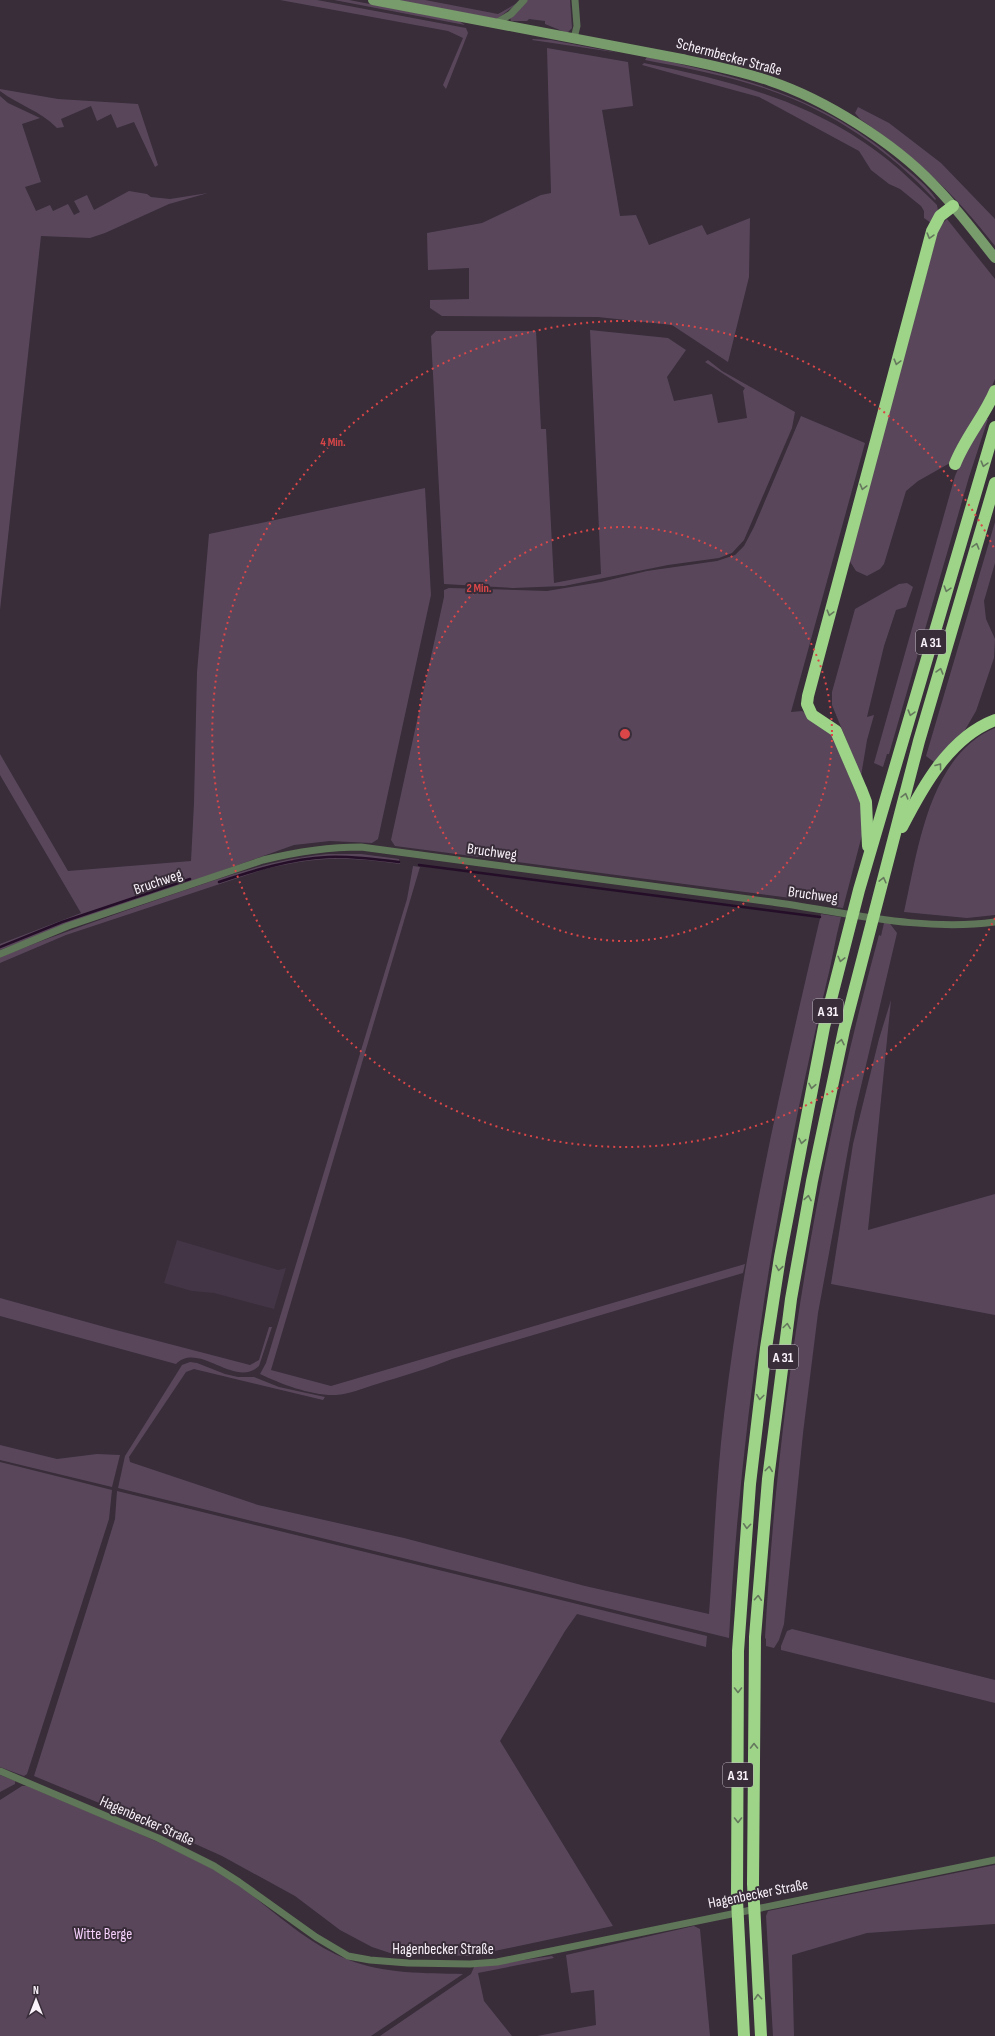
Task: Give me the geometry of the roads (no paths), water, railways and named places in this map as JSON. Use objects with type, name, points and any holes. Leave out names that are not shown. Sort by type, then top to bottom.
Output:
[{"type":"highway","points":[[869,857],[866,802],[836,731],[812,715],[807,704],[808,696],[932,231],[940,216],[953,206]]},
{"type":"highway","points":[[955,464],[959,453],[986,411],[995,392]]},
{"type":"highway","name":"A 31","points":[[744,2036],[737,1900],[738,1633],[750,1484],[780,1257],[821,1042],[854,909],[995,426]]},
{"type":"highway","name":"A 31","points":[[761,2036],[754,1920],[755,1637],[768,1479],[791,1299],[825,1116],[844,1030],[919,740],[995,483]]},
{"type":"highway","points":[[891,848],[916,799],[944,760],[974,730],[995,720]]},
{"type":"main road","name":"Schermbecker Straße","points":[[373,0],[718,66],[771,82],[806,96],[844,117],[880,140],[932,183],[953,206],[995,258]]},
{"type":"street","points":[[493,22],[511,14],[524,0]]},
{"type":"street","points":[[574,38],[577,26],[575,0]]},
{"type":"street","name":"Bruchweg","points":[[0,954],[68,926],[263,860],[294,852],[330,847],[368,848],[773,902],[902,921],[966,926],[995,922]]},
{"type":"street","name":"Hagenbecker Straße","points":[[0,1771],[158,1838],[214,1866],[316,1937],[348,1956],[388,1962],[470,1964],[497,1962],[995,1860]]},
{"type":"waterway","points":[[219,882],[273,866],[314,858],[345,857],[399,862]]},
{"type":"waterway","points":[[419,865],[820,917]]},
{"type":"waterway","points":[[0,947],[62,922],[190,879]]},
{"type":"park label","name":"Witte Berge","points":[[103,1934]]}]
